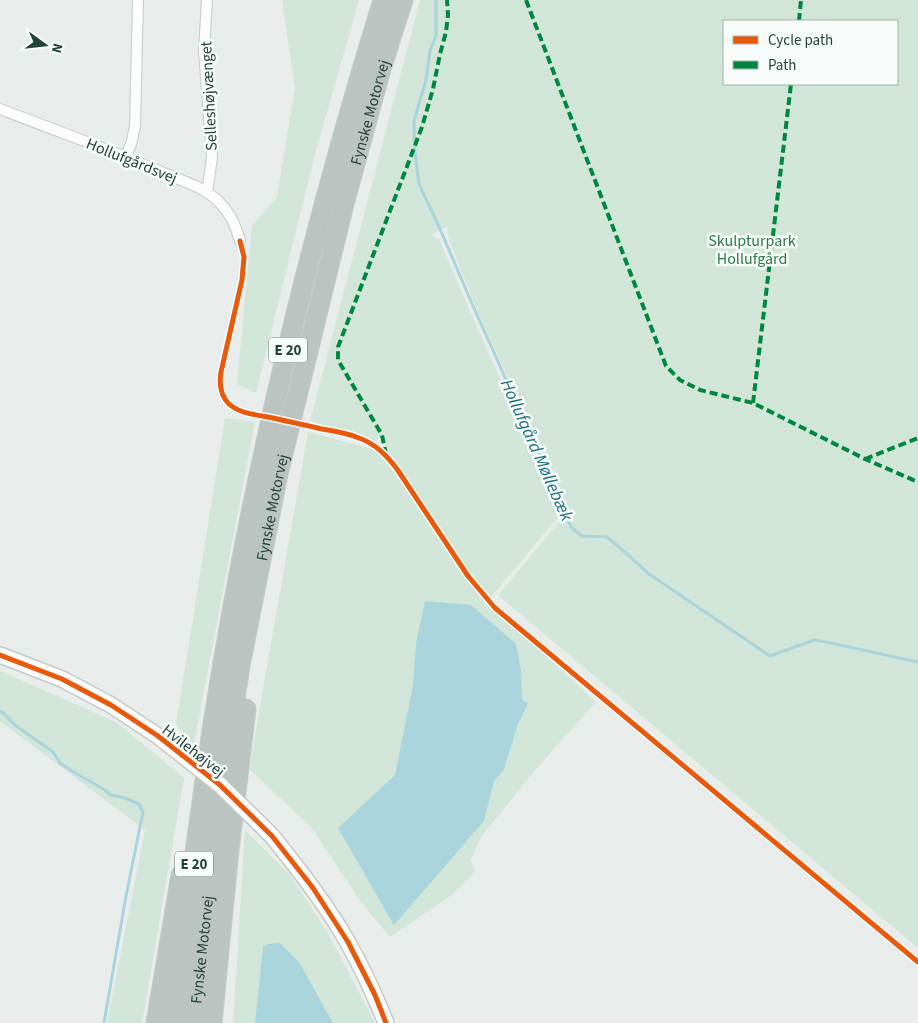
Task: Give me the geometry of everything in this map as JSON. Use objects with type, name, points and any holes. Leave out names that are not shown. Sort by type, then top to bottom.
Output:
[{"type":"highway","name":"Fynske Motorvej","points":[[175,1023],[195,853],[216,705],[243,552],[296,316],[329,186],[383,0]]},
{"type":"highway","name":"Fynske Motorvej","points":[[193,1023],[213,847],[240,666],[278,474],[344,204],[381,69],[403,0]]},
{"type":"highway","points":[[214,1023],[216,980],[230,840],[252,659],[273,546],[278,474]]},
{"type":"highway","points":[[156,1023],[176,902],[216,705]]},
{"type":"street","points":[[126,157],[135,125],[138,0]]},
{"type":"street","name":"Selleshøjvænget","points":[[206,191],[212,157],[204,51],[207,0]]},
{"type":"street","name":"Hollufgårdsvej","points":[[0,108],[126,157],[206,191],[218,201],[232,219],[240,240]]},
{"type":"street","name":"Hvilehøjvej","points":[[0,655],[62,679],[111,705],[158,736],[220,785],[272,836],[313,888],[348,942],[375,995],[386,1023]]},
{"type":"green space","points":[[282,0],[359,0],[316,151],[256,393],[237,384],[252,226],[277,197],[295,88]]},
{"type":"green space","name":"Skulpturpark Hollufgård","points":[[420,0],[918,0],[918,948],[498,595],[566,514],[563,498],[477,310],[448,237],[447,226],[431,235],[439,239],[560,515],[489,599],[482,593],[490,604],[596,702],[536,769],[481,837],[471,860],[475,872],[453,894],[390,937],[361,902],[311,827],[249,769],[308,432],[387,453],[383,434],[375,442],[310,421]]},
{"type":"green space","points":[[225,418],[255,422],[194,744],[176,724]]},
{"type":"green space","points":[[0,671],[116,722],[184,778],[142,1023],[107,1023],[145,830],[0,721]]},
{"type":"green space","points":[[245,830],[289,874],[328,933],[375,1023],[233,1023]]},
{"type":"water","points":[[425,601],[471,605],[516,644],[521,671],[522,700],[528,703],[518,724],[504,769],[494,781],[484,821],[394,925],[338,828],[395,775],[413,686],[416,643]]},
{"type":"water","points":[[280,943],[299,962],[333,1023],[255,1023],[263,947],[268,944]]},
{"type":"waterway","name":"Hollufgård Møllebæk","points":[[436,0],[436,36],[430,51],[426,80],[414,121],[415,153],[419,184],[571,527],[582,536],[607,537],[649,574],[770,656],[814,640],[918,662]]},
{"type":"waterway","points":[[0,711],[15,725],[53,752],[60,763],[111,795],[139,804],[143,812],[104,1023]]},
{"type":"marked path","points":[[386,455],[382,435],[338,360],[338,347],[422,127],[446,32],[447,0]]},
{"type":"marked path","points":[[526,0],[666,366],[680,380],[700,390],[753,403],[865,459],[918,482]]},
{"type":"marked path","points":[[799,20],[801,0]]},
{"type":"marked path","points":[[753,403],[791,85]]},
{"type":"marked path","points":[[865,459],[918,438]]},
{"type":"cycle path","points":[[240,241],[244,257],[242,280],[220,376],[220,385],[226,401],[233,407],[250,414],[350,435],[371,444],[381,451],[397,469],[468,576],[495,608],[918,962]]},
{"type":"cycle path","points":[[0,655],[62,679],[111,705],[158,736],[220,785],[272,836],[313,888],[348,942],[375,995],[386,1023]]}]
